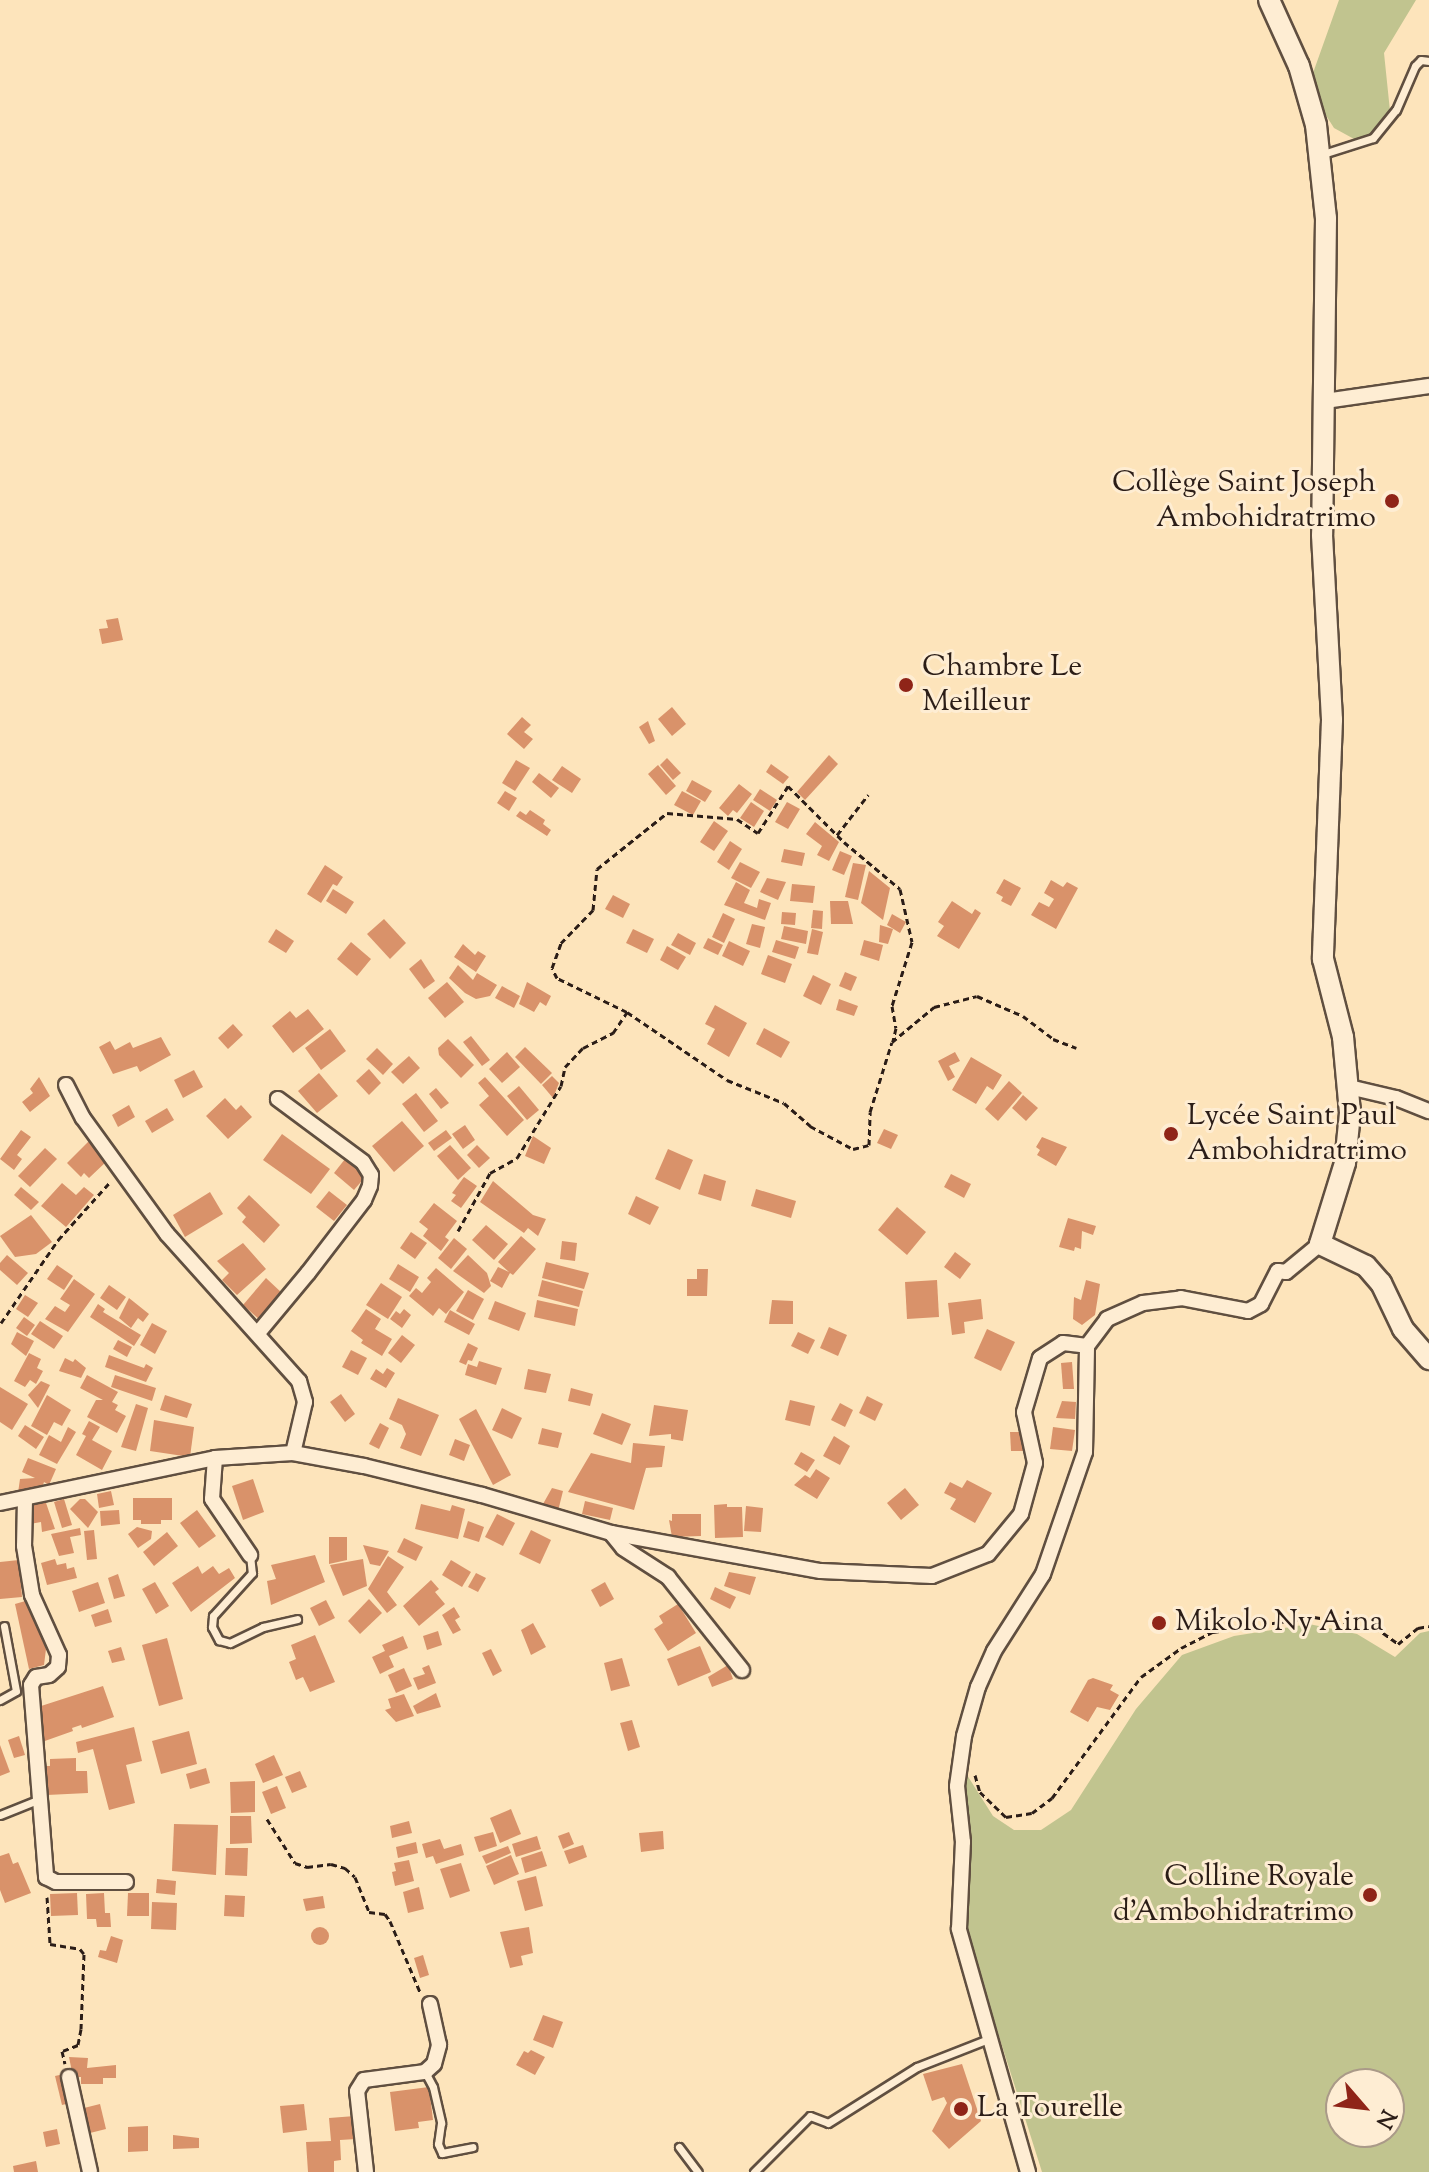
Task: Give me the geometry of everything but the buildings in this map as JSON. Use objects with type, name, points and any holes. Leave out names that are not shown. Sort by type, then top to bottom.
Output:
[{"type":"street","points":[[1028,2172],[959,1929],[963,1842],[957,1786],[964,1736],[978,1687],[994,1651],[1043,1574],[1085,1452],[1087,1346],[1107,1319],[1143,1303],[1181,1298],[1248,1311],[1261,1304],[1278,1271],[1286,1272],[1320,1244],[1333,1212],[1345,1163],[1349,1087],[1343,1037],[1323,959],[1332,720],[1322,535],[1326,218],[1316,125],[1299,66],[1267,1]]},
{"type":"street","points":[[1325,401],[1429,386]]},
{"type":"street","points":[[66,1085],[83,1118],[167,1234],[299,1381],[305,1402],[293,1453]]},
{"type":"street","points":[[1349,1087],[1396,1098],[1429,1111]]},
{"type":"street","points":[[258,1333],[364,1200],[371,1175],[363,1162],[278,1099]]},
{"type":"street","points":[[1320,1244],[1366,1266],[1381,1283],[1403,1329],[1429,1359]]},
{"type":"street","points":[[0,1503],[215,1458],[293,1453],[438,1484],[611,1533],[821,1571],[932,1576],[988,1554],[1021,1514],[1035,1463],[1024,1412],[1040,1358],[1063,1343],[1087,1346]]},
{"type":"street","points":[[215,1458],[212,1499],[250,1555]]},
{"type":"street","points":[[25,1499],[24,1546],[32,1595],[59,1655],[58,1667],[49,1675],[36,1677],[31,1685],[46,1877],[56,1882],[126,1882]]},
{"type":"street","points":[[611,1533],[623,1548],[668,1577],[742,1670]]},
{"type":"street","points":[[366,2172],[357,2091],[364,2080],[425,2072],[434,2064],[439,2045],[430,2004]]},
{"type":"street","points":[[69,2077],[90,2172]]},
{"type":"lane","points":[[1319,155],[1373,138],[1396,110],[1415,66],[1421,60],[1429,61]]},
{"type":"lane","points":[[250,1555],[252,1573],[213,1616],[212,1627],[219,1640],[230,1643],[263,1627],[297,1619]]},
{"type":"lane","points":[[0,1700],[16,1691],[4,1626]]},
{"type":"lane","points":[[0,1815],[40,1799]]},
{"type":"lane","points":[[754,2172],[810,2116],[828,2123],[917,2067],[988,2039]]},
{"type":"lane","points":[[425,2072],[433,2087],[441,2123],[438,2144],[442,2153],[472,2147]]},
{"type":"lane","points":[[679,2147],[698,2172]]},
{"type":"path","points":[[788,786],[837,835],[900,889],[912,942],[892,1006],[896,1028],[870,1112],[869,1145],[853,1149],[810,1126],[784,1103],[727,1080],[627,1012],[557,978],[552,968],[561,943],[593,910],[597,869],[667,813],[737,819],[758,833],[788,786]]},
{"type":"path","points":[[837,835],[868,795]]},
{"type":"path","points":[[892,1042],[934,1007],[977,996],[1023,1016],[1053,1039],[1076,1048]]},
{"type":"path","points":[[458,1231],[490,1173],[517,1158],[561,1086],[565,1067],[583,1048],[613,1033],[627,1012]]},
{"type":"path","points":[[1,1323],[58,1240],[121,1171]]},
{"type":"path","points":[[964,1736],[980,1792],[1006,1817],[1032,1813],[1052,1798],[1141,1677],[1181,1648],[1213,1632],[1314,1617],[1375,1627],[1398,1644],[1418,1628],[1429,1626]]},
{"type":"path","points":[[267,1819],[295,1863],[307,1867],[331,1864],[345,1868],[355,1877],[369,1912],[385,1914],[390,1921],[424,2002],[430,2004]]},
{"type":"path","points":[[46,1877],[50,1944],[80,1949],[84,1954],[78,2045],[62,2051],[69,2077]]},
{"type":"green space","points":[[1339,0],[1416,0],[1384,53],[1390,111],[1365,145],[1334,128],[1308,87]]},
{"type":"green space","points":[[1309,1624],[1357,1634],[1395,1657],[1420,1633],[1429,1631],[1429,2172],[1042,2172],[967,1935],[971,1856],[962,1784],[967,1775],[993,1816],[1014,1830],[1041,1830],[1071,1810],[1136,1709],[1182,1655],[1234,1636]]},
{"type":"place","name":"Collège Saint Joseph Ambohidratrimo","points":[[1392,501]]},
{"type":"place","name":"Chambre Le Meilleur","points":[[906,685]]},
{"type":"place","name":"Lycée Saint Paul Ambohidratrimo","points":[[1171,1134]]},
{"type":"place","name":"Mikolo Ny Aina","points":[[1159,1623]]},
{"type":"place","name":"Colline Royale d'Ambohidratrimo","points":[[1370,1895]]},
{"type":"place","name":"La Tourelle","points":[[961,2109]]}]
